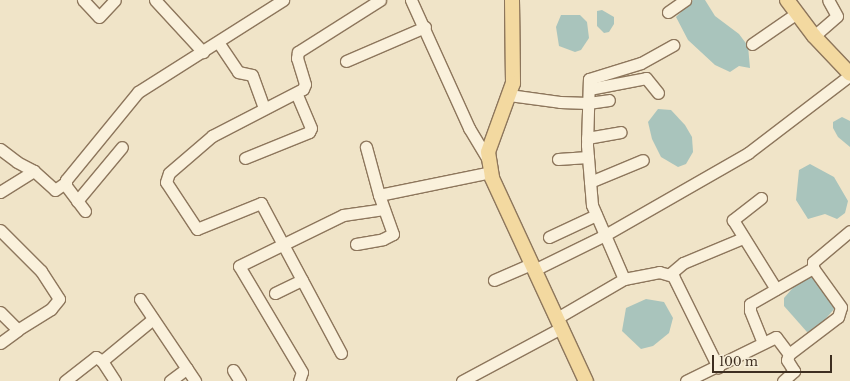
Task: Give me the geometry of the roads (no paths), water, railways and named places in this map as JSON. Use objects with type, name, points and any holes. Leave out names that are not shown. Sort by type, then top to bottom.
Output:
[{"type":"main road","points":[[512,0],[514,55],[513,83],[490,145],[490,168],[533,267],[586,381]]},
{"type":"main road","points":[[787,0],[814,36],[850,75]]},
{"type":"street","points":[[84,0],[99,17],[115,0]]},
{"type":"street","points":[[154,0],[203,52]]},
{"type":"street","points":[[0,149],[17,162],[34,171],[55,190],[65,183],[138,92],[203,52],[282,0]]},
{"type":"street","points":[[341,353],[263,205],[258,202],[197,229],[166,182],[169,173],[212,136],[304,88],[305,84],[297,58],[298,52],[380,0]]},
{"type":"street","points":[[379,195],[490,168],[456,102],[425,27],[411,0]]},
{"type":"street","points":[[668,12],[685,0]]},
{"type":"street","points":[[814,36],[836,16],[828,0]]},
{"type":"street","points":[[752,44],[797,13]]},
{"type":"street","points":[[346,61],[425,27]]},
{"type":"street","points":[[218,42],[238,72],[252,75],[264,108]]},
{"type":"street","points":[[624,278],[592,205],[587,138],[590,76],[640,63],[672,45]]},
{"type":"street","points":[[494,280],[533,267],[605,235],[748,153],[850,75]]},
{"type":"street","points":[[589,89],[646,78],[658,93]]},
{"type":"street","points":[[245,158],[310,132],[310,128],[296,93]]},
{"type":"street","points":[[509,95],[588,103],[609,100]]},
{"type":"street","points":[[587,138],[620,132]]},
{"type":"street","points":[[78,201],[122,147]]},
{"type":"street","points":[[356,244],[383,239],[393,234],[379,195],[366,147]]},
{"type":"street","points":[[558,159],[588,157]]},
{"type":"street","points":[[590,182],[643,160]]},
{"type":"street","points":[[0,192],[34,171]]},
{"type":"street","points":[[65,183],[86,211]]},
{"type":"street","points":[[761,198],[733,220],[776,288]]},
{"type":"street","points":[[292,381],[301,378],[239,269],[241,264],[343,215],[384,208]]},
{"type":"street","points":[[549,237],[596,215]]},
{"type":"street","points":[[0,230],[40,271],[58,299],[51,309],[0,343]]},
{"type":"street","points":[[783,381],[794,371],[787,360],[789,354],[838,317],[841,307],[813,268],[813,262],[850,231]]},
{"type":"street","points":[[670,274],[683,263],[743,238]]},
{"type":"street","points":[[763,343],[749,306],[751,302],[813,268]]},
{"type":"street","points":[[464,380],[559,323],[624,278],[659,272],[670,274],[683,291],[718,367]]},
{"type":"street","points":[[275,293],[302,280]]},
{"type":"street","points":[[140,299],[195,381]]},
{"type":"street","points":[[0,312],[18,330]]},
{"type":"street","points":[[102,361],[153,319]]},
{"type":"street","points":[[686,381],[718,367],[776,337],[789,354]]},
{"type":"street","points":[[65,381],[96,357],[102,361],[115,381]]},
{"type":"street","points":[[170,381],[187,368]]},
{"type":"street","points":[[233,370],[240,381]]},
{"type":"water","points":[[693,0],[705,0],[715,16],[739,34],[748,46],[750,68],[739,66],[730,72],[715,65],[688,40],[676,17]]},
{"type":"water","points":[[602,10],[614,17],[614,24],[609,32],[604,33],[597,26],[597,11]]},
{"type":"water","points":[[561,15],[580,15],[587,22],[589,38],[581,50],[575,52],[559,46],[556,27]]},
{"type":"water","points":[[658,109],[671,110],[685,125],[692,137],[693,152],[686,164],[678,167],[661,157],[652,139],[648,122]]},
{"type":"water","points":[[842,117],[850,121],[850,147],[838,137],[833,128],[833,122]]},
{"type":"water","points":[[810,164],[834,177],[848,201],[845,213],[837,219],[825,214],[808,219],[796,200],[799,170]]},
{"type":"water","points":[[805,274],[815,275],[836,302],[835,308],[816,330],[807,332],[784,306],[784,298]]},
{"type":"water","points":[[646,299],[664,302],[673,318],[669,333],[653,346],[641,349],[622,331],[626,308]]}]
